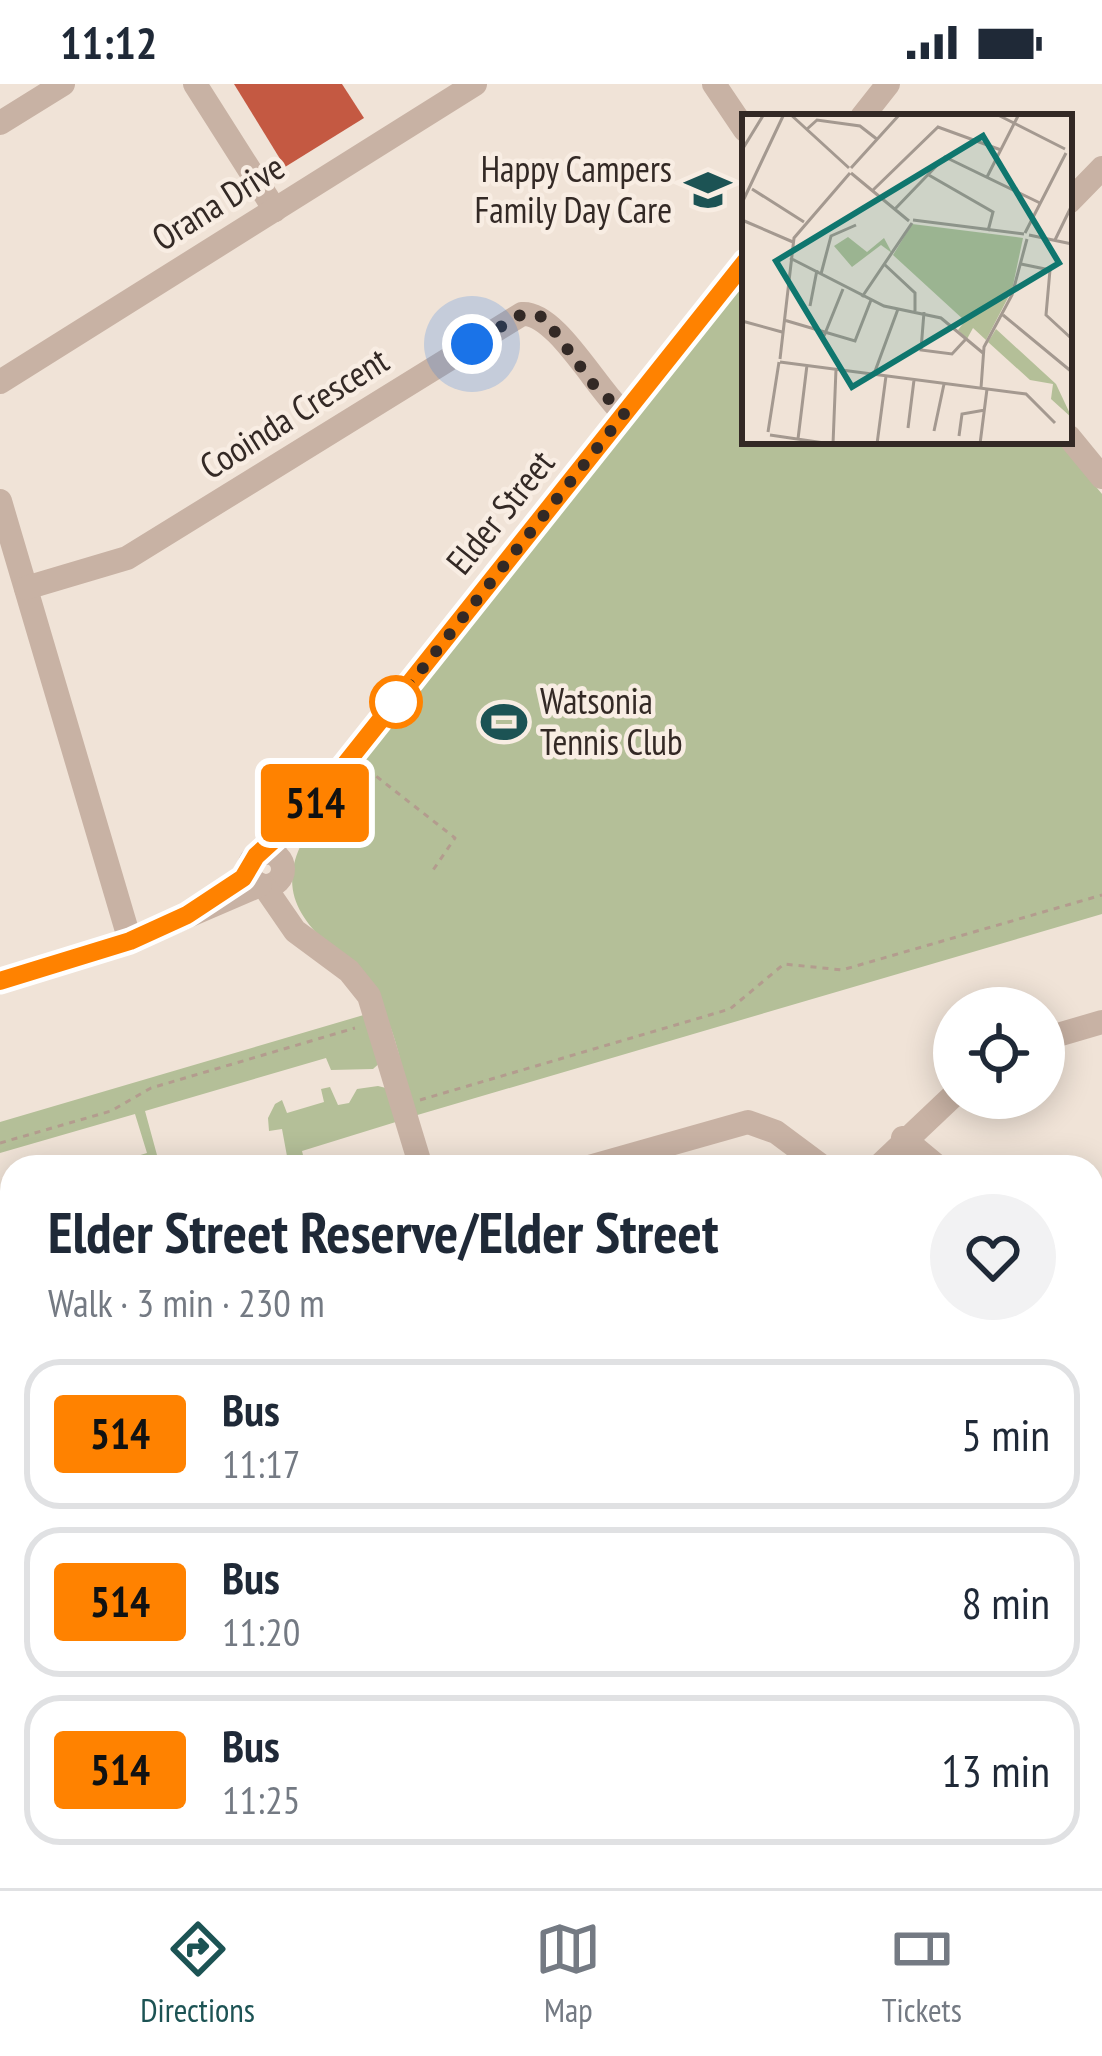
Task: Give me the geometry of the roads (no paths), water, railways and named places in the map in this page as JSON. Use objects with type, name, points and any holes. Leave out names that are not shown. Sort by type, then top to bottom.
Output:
[{"type":"street","points":[[0,123],[63,84]]},
{"type":"street","points":[[195,84],[274,210]]},
{"type":"street","name":"Orana Drive","points":[[0,382],[475,84]]},
{"type":"street","points":[[714,84],[742,126]]},
{"type":"street","points":[[864,114],[888,84]]},
{"type":"street","points":[[1072,199],[1102,169]]},
{"type":"street","name":"Elder Street","points":[[267,873],[316,801],[742,267]]},
{"type":"street","name":"Cooinda Crescent","points":[[26,588],[127,558],[522,314],[538,314],[552,322],[593,384],[624,414]]},
{"type":"street","points":[[1072,441],[1102,477]]},
{"type":"street","points":[[0,501],[130,941]]},
{"type":"street","points":[[0,980],[130,941],[267,873],[320,948],[369,996],[417,1155]]},
{"type":"street","points":[[1065,1033],[1102,1022]]},
{"type":"street","points":[[888,1155],[933,1113]]},
{"type":"street","points":[[632,1155],[748,1123],[776,1132],[807,1155]]},
{"type":"street","points":[[903,1138],[924,1155]]},
{"type":"place","name":"Happy Campers Family Day Care","points":[[708,190]]},
{"type":"place","name":"Watsonia Tennis Club","points":[[504,722]]}]
